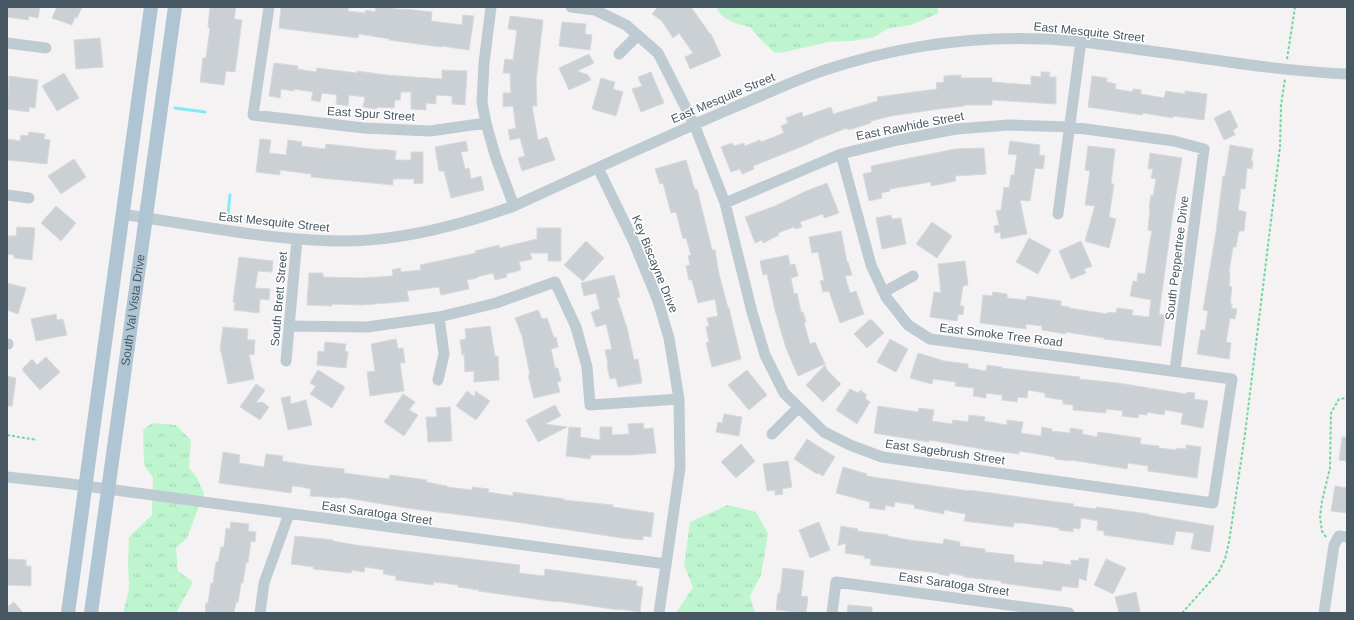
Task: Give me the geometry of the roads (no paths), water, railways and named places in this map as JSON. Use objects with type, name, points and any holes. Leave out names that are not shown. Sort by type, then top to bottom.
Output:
[{"type":"main road","name":"South Val Vista Drive","points":[[68,613],[151,7]]},
{"type":"main road","name":"South Val Vista Drive","points":[[91,613],[175,7]]},
{"type":"street","name":"East Spur Street","points":[[269,7],[253,115],[371,129],[430,131],[486,123]]},
{"type":"street","points":[[491,7],[484,63],[482,102],[495,155],[514,206]]},
{"type":"street","name":"East Sagebrush Street","points":[[571,7],[595,10],[626,25],[658,53],[694,124],[724,203],[752,312],[765,355],[784,393],[824,432],[850,445],[882,457],[1213,503]]},
{"type":"street","points":[[619,54],[638,35]]},
{"type":"street","name":"East Mesquite Street","points":[[122,214],[219,230],[297,240],[369,240],[421,233],[486,216],[514,206],[694,124],[803,78],[830,68],[880,55],[925,46],[1008,39],[1081,41],[1286,70],[1347,74]]},
{"type":"street","points":[[1058,214],[1071,127],[1081,41]]},
{"type":"street","points":[[7,43],[46,48]]},
{"type":"street","name":"East Rawhide Street","points":[[724,203],[841,154],[898,140],[956,129],[1009,124],[1071,127],[1174,141],[1204,149]]},
{"type":"street","name":"South Peppertree Drive","points":[[1175,370],[1204,149]]},
{"type":"street","name":"East Smoke Tree Road","points":[[841,154],[871,265],[886,297],[908,325],[930,339],[1175,370],[1232,379],[1213,503]]},
{"type":"street","name":"Key Biscayne Drive","points":[[598,168],[633,240],[658,301],[669,338],[679,399],[680,468],[659,613]]},
{"type":"street","points":[[7,195],[29,198]]},
{"type":"street","name":"South Brett Street","points":[[286,361],[297,240]]},
{"type":"street","points":[[884,292],[913,276]]},
{"type":"street","points":[[289,326],[367,327],[438,317],[496,303],[555,282],[576,327],[587,367],[590,405],[679,399]]},
{"type":"street","points":[[438,317],[444,354],[438,380]]},
{"type":"street","points":[[772,434],[798,408]]},
{"type":"street","name":"East Saratoga Street","points":[[7,477],[109,489],[666,564]]},
{"type":"street","points":[[260,613],[264,583],[289,514]]},
{"type":"street","points":[[1324,613],[1340,540]]},
{"type":"street","name":"East Saratoga Street","points":[[832,613],[836,582],[1069,613]]},
{"type":"waterway","points":[[175,108],[205,112]]},
{"type":"waterway","points":[[228,215],[230,195]]}]
